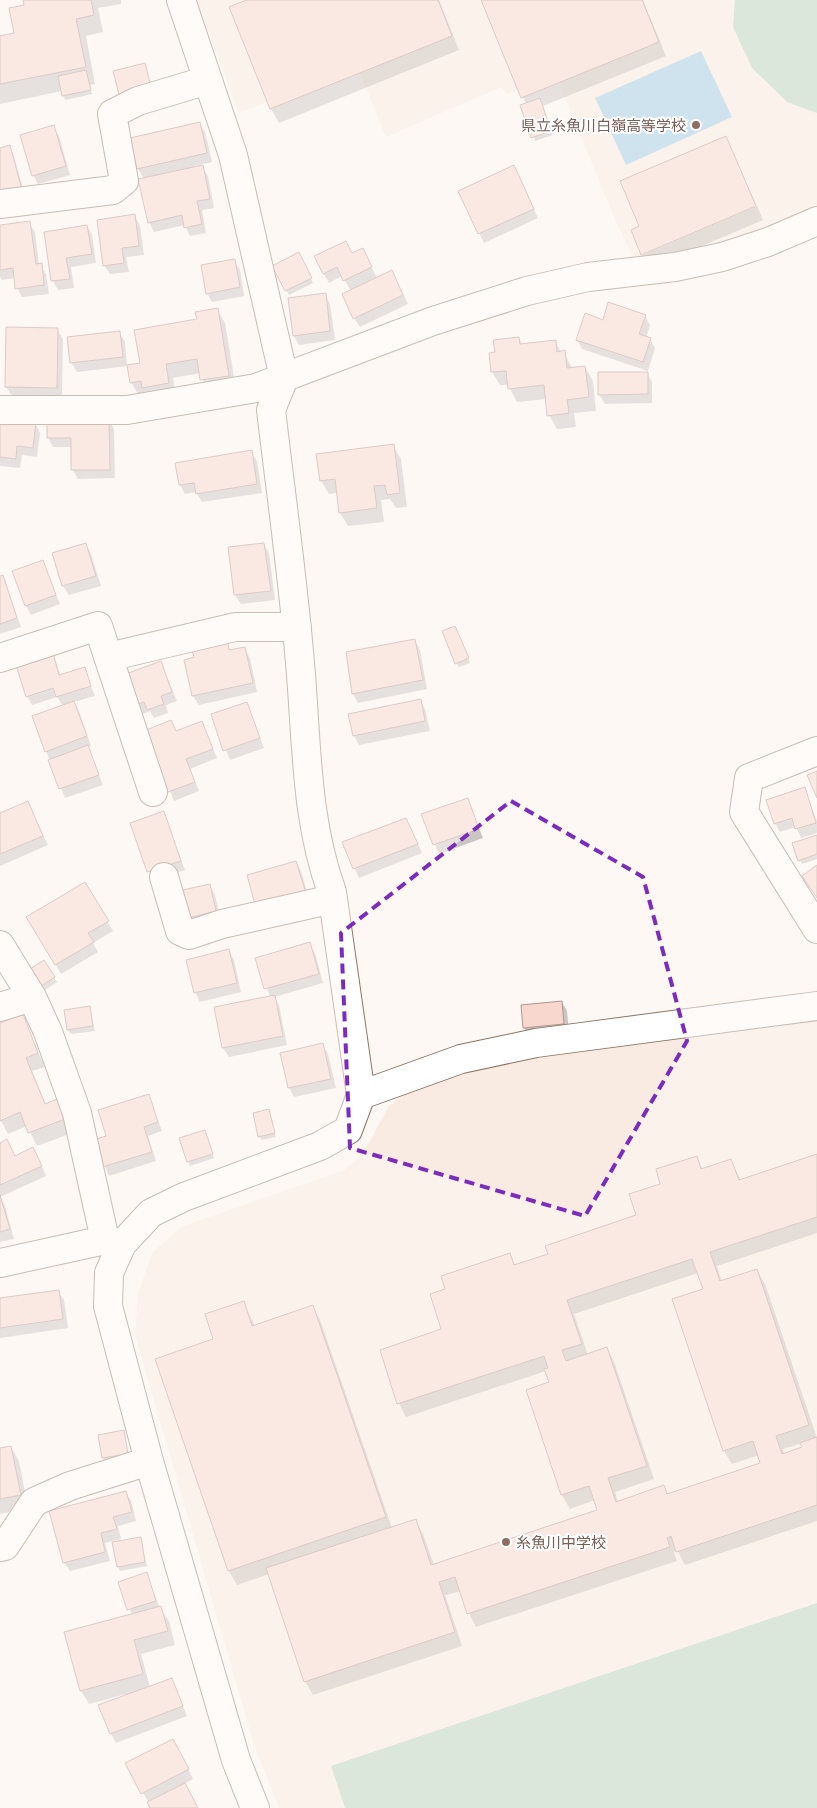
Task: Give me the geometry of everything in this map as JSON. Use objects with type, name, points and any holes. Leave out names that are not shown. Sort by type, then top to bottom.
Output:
[{"type":"street","points":[[0,1263],[114,1242],[151,1213],[184,1197],[320,1146],[348,1130],[361,1094],[333,899],[322,864],[311,815],[297,627],[271,410],[284,378],[233,156],[181,0]]},
{"type":"street","points":[[0,204],[113,190],[124,181],[112,114],[138,101],[208,80]]},
{"type":"street","points":[[0,410],[127,410],[256,388],[434,321],[527,291],[588,278],[675,267],[722,257],[768,242],[817,221]]},
{"type":"street","points":[[0,658],[98,626],[153,792]]},
{"type":"street","points":[[108,657],[235,627],[297,627]]},
{"type":"street","points":[[817,751],[749,778],[744,812],[817,928]]},
{"type":"street","points":[[164,877],[180,931],[189,935],[222,924],[333,899]]},
{"type":"street","points":[[0,945],[32,997],[76,1113],[114,1242],[109,1273],[108,1306],[149,1461],[236,1760],[255,1808]]},
{"type":"street","points":[[0,1007],[32,997]]},
{"type":"street","points":[[361,1094],[460,1059],[536,1044],[817,1006]]},
{"type":"street","points":[[0,1547],[5,1546],[34,1502],[70,1486],[149,1461]]},
{"type":"highlighted area","points":[[511,801],[643,877],[687,1041],[585,1216],[350,1148],[341,933]]},
{"type":"shaded area","name":"県立糸魚川白嶺高等学校","points":[[196,0],[817,0],[817,206],[779,226],[721,242],[634,259],[616,222],[556,76],[507,94],[501,87],[386,137],[357,66],[239,113]]},
{"type":"shaded area","name":"糸魚川中学校","points":[[817,1019],[817,1808],[279,1808],[255,1748],[135,1335],[138,1294],[152,1253],[181,1227],[344,1170],[362,1155],[389,1106],[403,1095],[466,1070],[541,1055]]},
{"type":"green space","points":[[735,0],[817,0],[817,113],[787,102],[752,68],[733,27]]},
{"type":"green space","points":[[817,1603],[817,1808],[345,1808],[331,1766]]},
{"type":"water","points":[[701,51],[732,117],[626,165],[595,98]]},
{"type":"building","points":[[23,0],[91,0],[94,15],[76,19],[86,67],[0,84],[0,36],[14,33],[9,8],[24,5]]},
{"type":"building","points":[[247,0],[438,0],[452,36],[270,109],[229,7]]},
{"type":"building","points":[[481,0],[642,0],[659,42],[521,98]]},
{"type":"building","points":[[145,63],[151,87],[119,95],[113,71]]},
{"type":"building","points":[[86,70],[91,90],[62,96],[58,76]]},
{"type":"building","points":[[540,98],[551,131],[531,138],[520,105]]},
{"type":"building","points":[[200,122],[207,153],[137,169],[130,138]]},
{"type":"building","points":[[54,125],[66,166],[32,176],[20,135]]},
{"type":"building","points":[[726,136],[756,206],[641,255],[631,230],[639,226],[620,181]]},
{"type":"building","points":[[10,145],[23,194],[0,200],[0,148]]},
{"type":"building","points":[[203,165],[210,199],[197,201],[202,224],[184,228],[182,215],[148,223],[138,179]]},
{"type":"building","points":[[514,165],[534,209],[478,234],[458,191]]},
{"type":"building","points":[[135,214],[139,246],[122,248],[124,263],[103,266],[97,220]]},
{"type":"building","points":[[30,221],[36,264],[42,263],[44,285],[15,289],[13,268],[0,270],[0,225]]},
{"type":"building","points":[[87,225],[92,254],[66,258],[70,279],[51,281],[44,232]]},
{"type":"building","points":[[346,241],[352,253],[363,248],[372,267],[343,281],[337,267],[323,274],[314,256]]},
{"type":"building","points":[[299,252],[312,278],[285,291],[272,266]]},
{"type":"building","points":[[235,259],[240,287],[206,294],[201,265]]},
{"type":"building","points":[[392,270],[403,295],[353,319],[342,294]]},
{"type":"building","points":[[326,293],[330,331],[293,336],[288,298]]},
{"type":"building","points":[[608,302],[646,315],[639,334],[651,338],[643,362],[576,340],[585,313],[603,320]]},
{"type":"building","points":[[218,308],[229,376],[200,380],[197,359],[166,364],[169,383],[142,388],[141,381],[130,383],[127,365],[140,363],[134,330],[197,319],[195,312]]},
{"type":"building","points":[[6,327],[58,328],[57,388],[5,387]]},
{"type":"building","points":[[120,331],[123,357],[70,363],[67,337]]},
{"type":"building","points":[[519,337],[520,344],[556,340],[557,352],[565,350],[567,368],[585,366],[589,397],[567,400],[569,413],[547,416],[544,385],[508,389],[506,371],[491,372],[489,353],[495,352],[493,340]]},
{"type":"building","points":[[598,372],[648,372],[648,394],[598,395]]},
{"type":"building","points":[[0,419],[36,422],[33,448],[17,446],[16,459],[0,457]]},
{"type":"building","points":[[47,419],[109,419],[110,470],[71,470],[71,438],[47,438]]},
{"type":"building","points":[[394,444],[400,493],[387,495],[385,485],[374,486],[377,508],[339,513],[335,479],[320,481],[316,454]]},
{"type":"building","points":[[252,450],[257,484],[196,494],[194,483],[179,485],[175,463]]},
{"type":"building","points":[[86,543],[96,576],[62,586],[52,553]]},
{"type":"building","points":[[264,543],[271,591],[234,595],[228,547]]},
{"type":"building","points":[[43,560],[56,595],[25,606],[12,571]]},
{"type":"building","points":[[3,575],[17,618],[0,624],[0,576]]},
{"type":"building","points":[[455,626],[469,658],[455,664],[442,631]]},
{"type":"building","points":[[415,639],[423,680],[352,694],[346,652]]},
{"type":"building","points":[[228,643],[229,650],[245,647],[253,683],[192,696],[184,660],[194,657],[192,651]]},
{"type":"building","points":[[53,653],[59,675],[85,667],[91,686],[56,697],[53,688],[26,697],[16,665]]},
{"type":"building","points":[[161,661],[172,692],[161,696],[164,704],[147,710],[144,702],[134,706],[123,675]]},
{"type":"building","points":[[421,699],[425,721],[353,736],[348,714]]},
{"type":"building","points":[[74,701],[87,736],[45,752],[32,716]]},
{"type":"building","points":[[247,702],[260,738],[223,751],[211,714]]},
{"type":"building","points":[[171,720],[176,731],[202,721],[213,749],[186,759],[195,782],[168,792],[144,731]]},
{"type":"building","points":[[88,745],[99,775],[59,789],[48,760]]},
{"type":"building","points":[[817,771],[817,798],[807,775]]},
{"type":"building","points":[[805,787],[816,823],[795,829],[792,818],[774,824],[766,800]]},
{"type":"building","points":[[468,798],[479,829],[433,845],[421,814]]},
{"type":"building","points":[[28,801],[43,836],[0,854],[0,813]]},
{"type":"building","points":[[164,811],[181,861],[147,872],[130,823]]},
{"type":"building","points":[[406,818],[418,844],[353,869],[342,842]]},
{"type":"building","points":[[817,835],[817,854],[798,861],[792,843]]},
{"type":"building","points":[[296,861],[306,893],[256,908],[247,875]]},
{"type":"building","points":[[817,865],[817,898],[802,876]]},
{"type":"building","points":[[85,882],[109,921],[88,933],[94,942],[55,965],[26,917]]},
{"type":"building","points":[[210,884],[216,911],[184,919],[178,891]]},
{"type":"building","points":[[310,942],[319,974],[264,989],[255,958]]},
{"type":"building","points":[[229,949],[237,983],[194,993],[186,960]]},
{"type":"building","points":[[44,960],[55,977],[38,988],[27,971]]},
{"type":"building","points":[[275,995],[283,1036],[222,1048],[214,1007]]},
{"type":"building","points":[[562,1001],[564,1024],[523,1028],[521,1005]]},
{"type":"building","points":[[90,1006],[93,1026],[67,1030],[64,1010]]},
{"type":"building","points":[[23,1014],[38,1053],[26,1058],[45,1104],[57,1099],[65,1119],[28,1133],[20,1112],[0,1121],[0,1023]]},
{"type":"building","points":[[323,1043],[331,1079],[288,1088],[280,1053]]},
{"type":"building","points":[[149,1094],[158,1122],[144,1127],[152,1152],[102,1167],[93,1140],[106,1136],[98,1110]]},
{"type":"building","points":[[269,1109],[275,1133],[258,1137],[253,1113]]},
{"type":"building","points":[[205,1130],[213,1154],[187,1162],[179,1138]]},
{"type":"building","points":[[7,1139],[15,1156],[33,1147],[42,1166],[0,1185],[0,1143]]},
{"type":"building","points":[[817,1154],[817,1217],[710,1252],[720,1281],[757,1269],[809,1425],[776,1436],[782,1454],[802,1447],[800,1443],[817,1437],[817,1505],[676,1552],[671,1536],[667,1538],[670,1547],[467,1614],[455,1577],[439,1582],[455,1632],[304,1682],[266,1568],[416,1519],[431,1565],[597,1510],[589,1486],[561,1495],[526,1390],[549,1382],[544,1369],[548,1368],[544,1356],[397,1404],[380,1350],[441,1329],[430,1294],[445,1289],[441,1276],[510,1253],[514,1265],[548,1254],[545,1246],[636,1215],[629,1194],[660,1184],[656,1169],[697,1156],[701,1169],[731,1159],[739,1180]],"holes":[[[692,1259],[703,1289],[672,1299],[723,1451],[753,1441],[760,1463],[667,1494],[664,1485],[616,1502],[608,1478],[647,1466],[607,1347],[566,1361],[562,1350],[582,1344],[567,1300]]]},
{"type":"building","points":[[0,1195],[10,1229],[0,1232]]},
{"type":"building","points":[[59,1290],[63,1319],[0,1328],[0,1298]]},
{"type":"building","points":[[244,1301],[252,1326],[313,1305],[386,1517],[228,1571],[155,1359],[213,1339],[205,1314]]},
{"type":"building","points":[[124,1430],[128,1454],[102,1458],[98,1435]]},
{"type":"building","points":[[11,1446],[21,1495],[0,1499],[0,1448]]},
{"type":"building","points":[[126,1491],[132,1512],[113,1517],[117,1529],[101,1533],[105,1552],[63,1563],[49,1511]]},
{"type":"building","points":[[141,1537],[145,1562],[117,1567],[112,1542]]},
{"type":"building","points":[[147,1572],[156,1601],[127,1610],[118,1582]]},
{"type":"building","points":[[161,1606],[168,1631],[134,1640],[143,1674],[80,1691],[64,1632]]},
{"type":"building","points":[[172,1678],[183,1706],[110,1734],[98,1705]]},
{"type":"building","points":[[173,1739],[189,1769],[141,1794],[125,1763]]},
{"type":"building","points":[[185,1783],[198,1808],[150,1808],[147,1802]]},
{"type":"place","name":"県立糸魚川白嶺高等学校","points":[[696,125]]},
{"type":"place","name":"糸魚川中学校","points":[[506,1542]]}]
